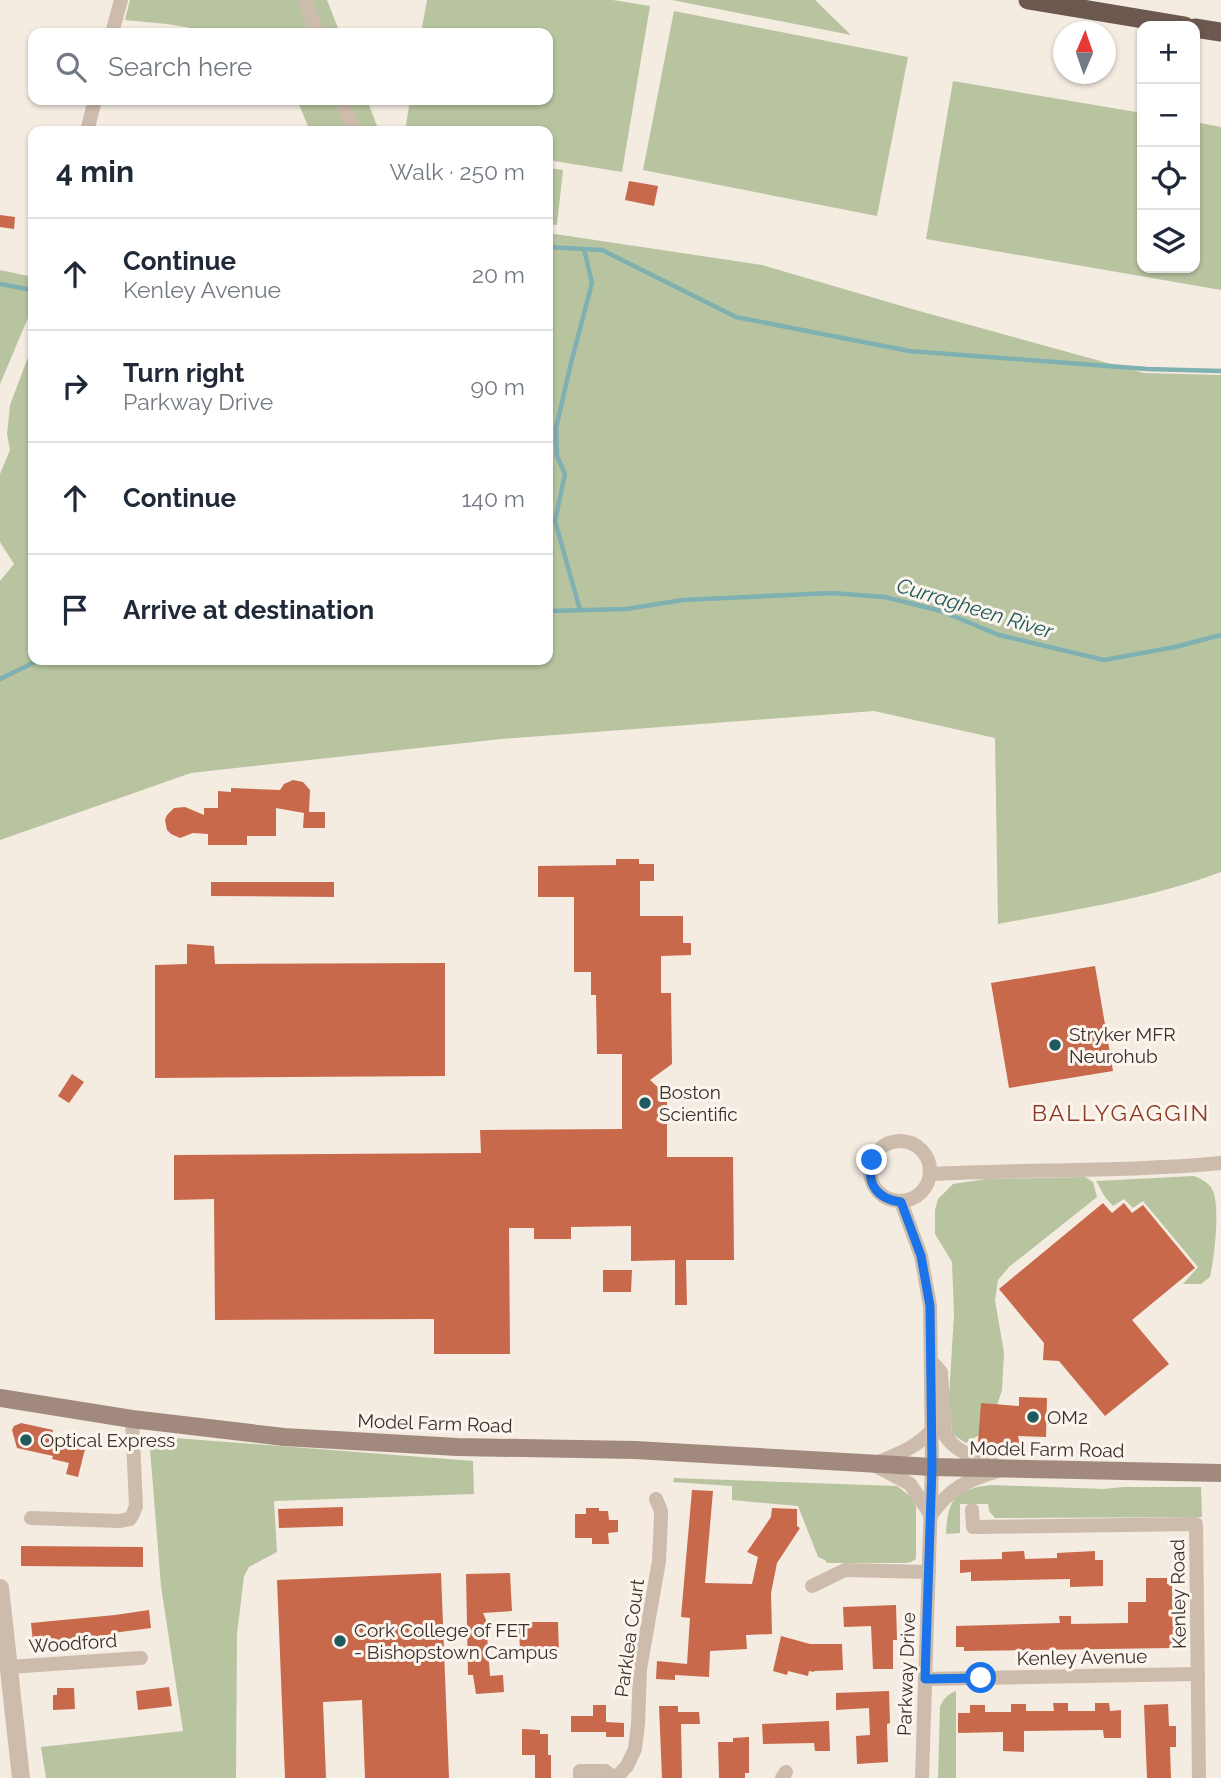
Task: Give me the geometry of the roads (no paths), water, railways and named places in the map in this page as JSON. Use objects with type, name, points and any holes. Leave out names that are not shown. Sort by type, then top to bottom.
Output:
[{"type":"highway","points":[[1028,0],[1155,21]]},
{"type":"highway","points":[[1200,29],[1221,32]]},
{"type":"main road","name":"Model Farm Road","points":[[0,1398],[132,1419],[284,1437],[457,1447],[635,1450],[872,1465],[1221,1473]]},
{"type":"street","points":[[113,28],[121,0]]},
{"type":"street","points":[[304,0],[315,28]]},
{"type":"street","points":[[88,126],[94,105]]},
{"type":"street","points":[[344,105],[352,126]]},
{"type":"street","points":[[902,1141],[911,1143],[926,1155],[930,1174],[918,1196],[901,1202],[882,1196],[875,1189],[869,1169],[876,1152],[883,1146],[902,1141]]},
{"type":"street","points":[[930,1174],[1167,1168],[1221,1163]]},
{"type":"street","points":[[901,1202],[921,1256],[927,1281],[932,1361],[941,1372],[945,1435],[948,1442],[955,1447],[1006,1469]]},
{"type":"street","name":"Parkway Drive","points":[[922,1778],[931,1515],[932,1361]]},
{"type":"street","points":[[31,1518],[119,1521],[130,1519],[136,1506],[132,1419]]},
{"type":"street","points":[[872,1465],[911,1448],[932,1430]]},
{"type":"street","name":"Model Farm Road","points":[[872,1465],[910,1484],[931,1515]]},
{"type":"street","points":[[931,1515],[941,1500],[955,1489],[974,1478],[1006,1469]]},
{"type":"street","name":"Parklea Court","points":[[580,1778],[580,1771],[605,1771],[616,1778],[632,1758],[637,1737],[640,1669],[659,1561],[661,1511],[656,1499]]},
{"type":"street","name":"Kenley Road","points":[[972,1510],[973,1527],[1196,1524],[1199,1778]]},
{"type":"street","points":[[812,1586],[845,1570],[929,1572]]},
{"type":"street","points":[[0,1588],[21,1778]]},
{"type":"street","name":"Woodford","points":[[9,1667],[141,1658]]},
{"type":"street","name":"Kenley Avenue","points":[[925,1679],[1198,1674]]},
{"type":"waterway","points":[[553,247],[602,250],[736,317],[909,351],[1147,369],[1221,371]]},
{"type":"waterway","points":[[580,610],[555,521],[565,474],[557,456],[556,428],[592,283],[584,249]]},
{"type":"waterway","points":[[0,284],[28,289]]},
{"type":"waterway","name":"Curragheen River","points":[[553,611],[626,609],[683,600],[831,593],[885,597],[941,611],[999,635],[1104,660],[1175,647],[1221,635]]},
{"type":"waterway","name":"Curragheen River","points":[[0,679],[29,665]]},
{"type":"place","name":"Stryker MFR Neurohub","points":[[1055,1045]]},
{"type":"place","name":"Boston Scientific","points":[[645,1103]]},
{"type":"place","name":"OM2","points":[[1033,1417]]},
{"type":"place","name":"Optical Express","points":[[26,1440]]},
{"type":"place","name":"Cork College of FET - Bishopstown Campus","points":[[340,1641]]},
{"type":"district","name":"BALLYGAGGIN","points":[[1121,1112]]}]
